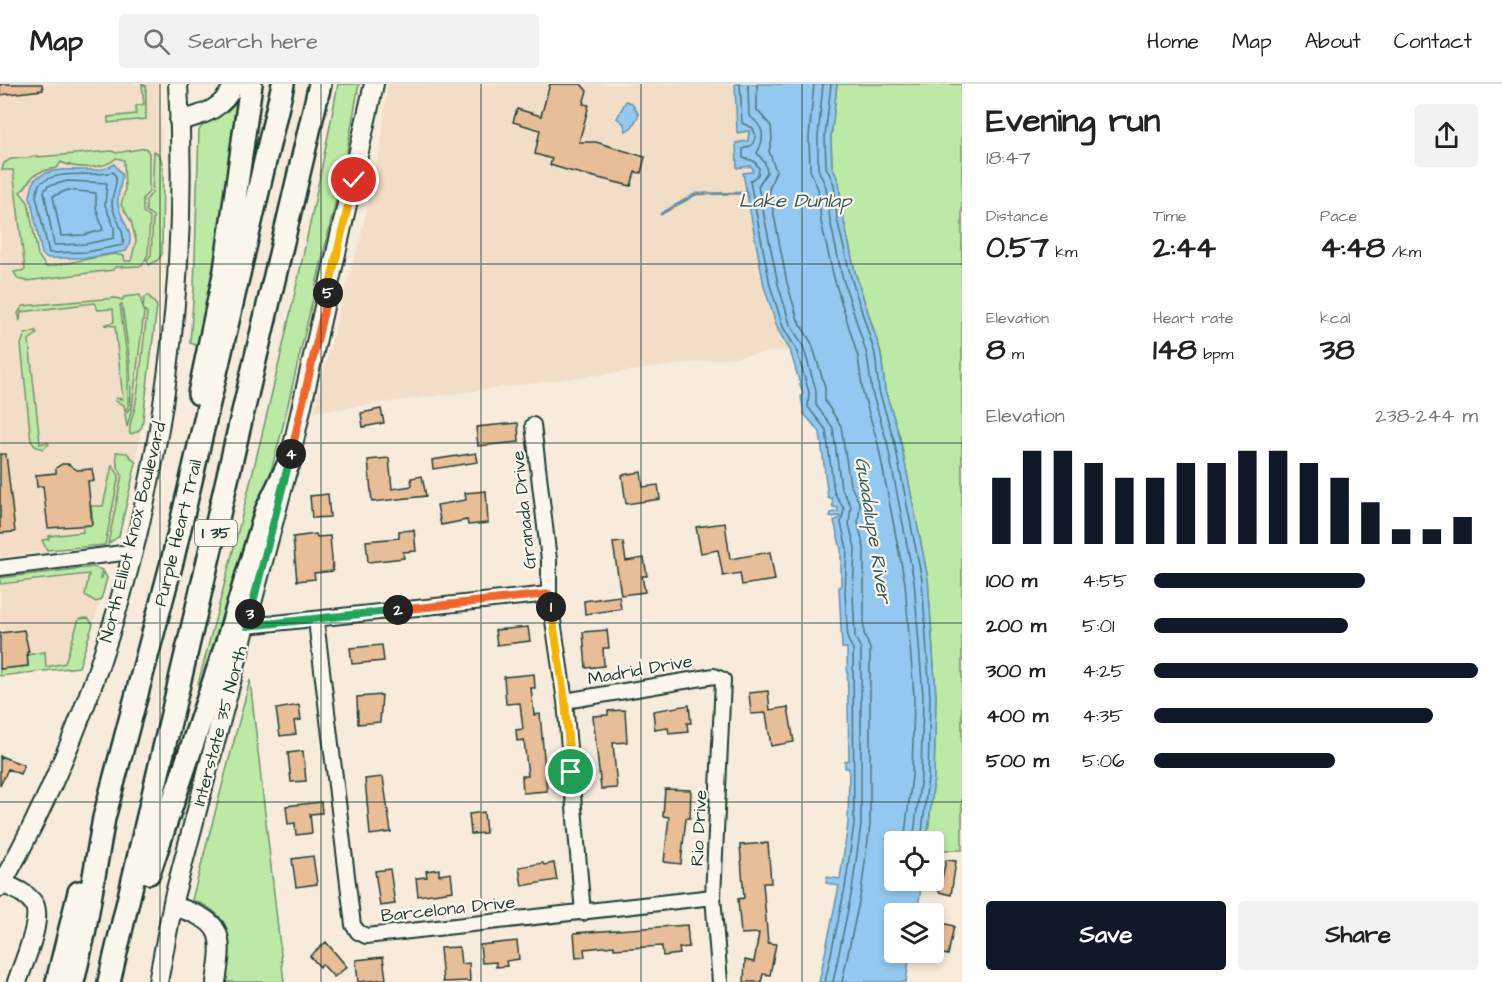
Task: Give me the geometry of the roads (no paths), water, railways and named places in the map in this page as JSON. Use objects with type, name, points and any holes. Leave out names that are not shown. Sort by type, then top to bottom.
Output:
[{"type":"highway","points":[[173,558],[204,360],[226,261],[251,84]]},
{"type":"highway","name":"Purple Heart Trail","points":[[73,982],[84,934],[104,818],[173,558],[283,84]]},
{"type":"highway","name":"Purple Heart Trail","points":[[111,982],[320,84]]},
{"type":"highway","points":[[111,982],[226,645],[266,511],[289,463]]},
{"type":"highway","points":[[57,982],[80,886],[104,818]]},
{"type":"main road","name":"North Elliot Knox Boulevard","points":[[1,885],[36,816],[82,712],[131,552],[152,469],[173,342],[180,239],[178,84]]},
{"type":"main road","points":[[179,121],[205,115],[214,110],[234,84]]},
{"type":"main road","name":"Interstate 35 North","points":[[158,982],[173,906],[289,463],[374,84]]},
{"type":"main road","points":[[1,885],[24,894],[34,905],[37,920],[17,982]]},
{"type":"main road","points":[[173,906],[206,917],[214,925],[221,946],[216,982]]},
{"type":"street","name":"Granada Drive","points":[[533,425],[549,560],[549,594],[565,701],[584,913]]},
{"type":"street","points":[[0,568],[131,552]]},
{"type":"street","points":[[247,626],[316,621],[549,594]]},
{"type":"street","name":"Barcelona Drive","points":[[316,621],[355,929],[366,936],[713,897]]},
{"type":"street","name":"Madrid Drive","points":[[565,701],[714,675],[720,677]]},
{"type":"street","name":"Rio Drive","points":[[720,677],[724,682],[713,897],[720,982]]},
{"type":"water","name":"Lake Dunlap","points":[[735,84],[837,84],[831,138],[832,166],[839,183],[843,217],[855,272],[881,353],[885,390],[900,438],[928,579],[936,696],[934,777],[928,831],[884,831],[884,891],[920,891],[919,903],[884,903],[884,963],[909,963],[906,982],[819,982],[839,886],[826,883],[827,877],[840,879],[848,824],[849,768],[845,768],[845,761],[849,760],[847,648],[842,648],[839,587],[841,587],[841,549],[834,521],[840,516],[830,517],[831,513],[838,511],[838,508],[833,507],[832,498],[828,498],[820,432],[804,414],[801,396],[803,394],[790,350],[778,330],[764,286],[743,173],[753,172],[753,169],[751,166],[737,168],[736,143],[748,141],[749,131],[737,133]]},
{"type":"water","points":[[626,101],[632,103],[639,115],[632,127],[626,131],[624,124],[617,118]]},
{"type":"water","points":[[114,164],[122,174],[118,204],[129,233],[129,245],[126,251],[88,258],[46,258],[42,254],[30,196],[34,180],[54,171],[97,170]]},
{"type":"waterway","points":[[661,214],[696,194],[747,193]]},
{"type":"water label","name":"Guadalupe River","points":[[873,530]]}]
